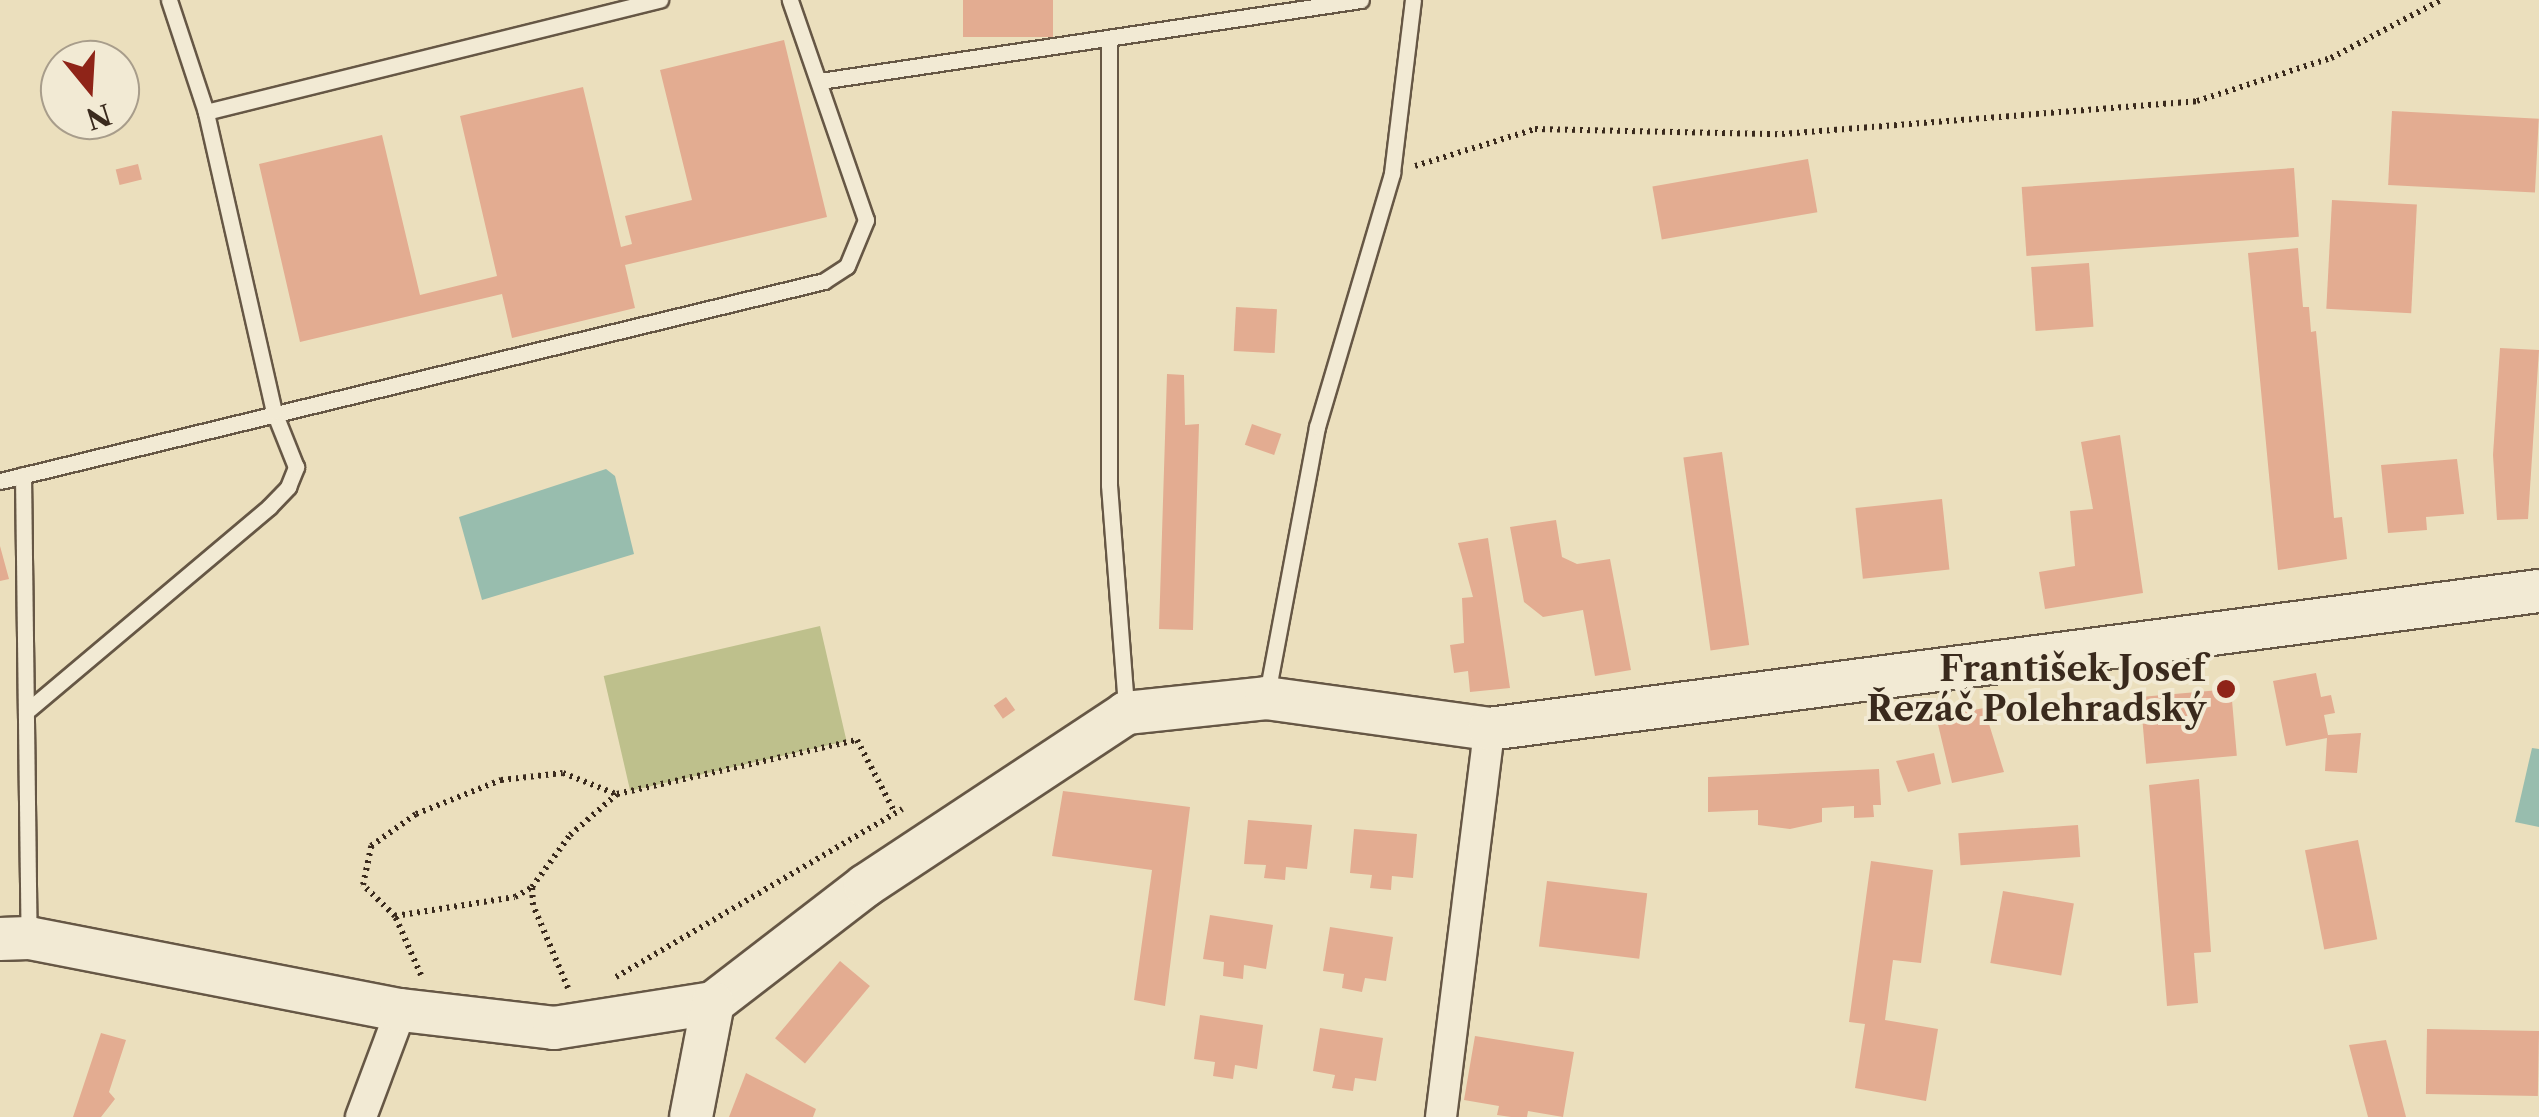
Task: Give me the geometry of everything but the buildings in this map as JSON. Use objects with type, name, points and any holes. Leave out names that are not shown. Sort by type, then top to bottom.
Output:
[{"type":"street","points":[[14,938],[402,994],[554,1028],[714,1002],[865,886],[1126,713],[1266,698],[1490,729],[2539,591]]},
{"type":"street","points":[[1441,1117],[1490,729]]},
{"type":"street","points":[[361,1117],[402,994]]},
{"type":"street","points":[[691,1117],[714,1002]]},
{"type":"lane","points":[[27,711],[288,487],[296,467],[274,412],[206,112],[169,0]]},
{"type":"lane","points":[[206,112],[660,0]]},
{"type":"lane","points":[[0,481],[824,281],[847,266],[866,220],[790,0]]},
{"type":"lane","points":[[820,81],[1361,0]]},
{"type":"lane","points":[[1266,698],[1317,427],[1392,173],[1413,0]]},
{"type":"lane","points":[[1108,38],[1109,485],[1126,713]]},
{"type":"lane","points":[[14,938],[27,711],[23,475]]},
{"type":"path","points":[[1392,173],[1535,129],[1782,134],[2197,102],[2331,58],[2441,0]]},
{"type":"path","points":[[395,916],[515,898],[532,887],[570,835],[617,794],[857,740],[895,813]]},
{"type":"path","points":[[402,994],[423,981],[395,916],[363,885],[363,861],[371,846],[416,814],[501,780],[563,773],[617,794]]},
{"type":"path","points":[[611,980],[911,804]]},
{"type":"path","points":[[532,887],[572,1002]]},
{"type":"green space","points":[[820,626],[847,741],[630,791],[604,676]]},
{"type":"shaded area","points":[[606,469],[615,476],[634,554],[482,600],[459,517]]},
{"type":"shaded area","points":[[2532,748],[2539,749],[2539,827],[2515,822]]},
{"type":"place","name":"František Josef Řezáč Polehradský","points":[[2226,689]]}]
